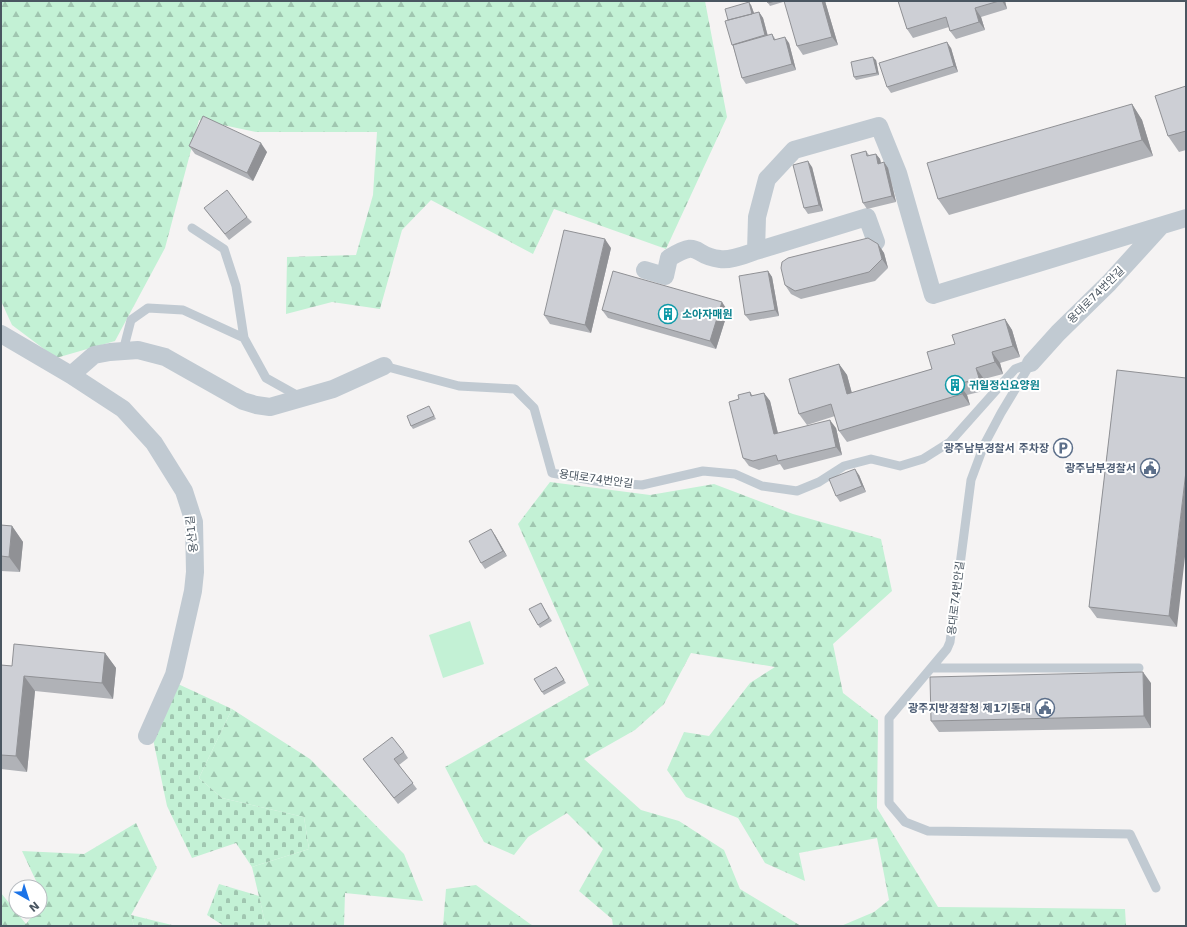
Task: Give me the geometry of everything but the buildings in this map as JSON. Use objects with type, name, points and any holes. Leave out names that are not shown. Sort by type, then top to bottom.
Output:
[{"type":"street","points":[[756,251],[757,217],[767,179],[794,150],[879,126],[898,173],[933,295],[1186,218]]},
{"type":"street","points":[[645,270],[665,276],[669,258],[684,249],[695,248],[709,257],[721,260],[756,251],[867,217],[876,242]]},
{"type":"street","name":"용대로74번안길","points":[[1031,363],[1058,333],[1109,283],[1160,227]]},
{"type":"street","name":"용산1길","points":[[1,334],[71,375],[123,409],[154,443],[184,491],[194,522],[195,572],[193,591],[174,675],[147,736]]},
{"type":"street","points":[[71,375],[94,355],[138,350],[165,357],[243,401],[256,406],[270,407],[333,389],[384,366]]},
{"type":"lane","points":[[192,228],[224,249],[236,286],[244,338],[266,378],[300,398]]},
{"type":"lane","points":[[123,351],[132,320],[148,308],[183,310],[244,338]]},
{"type":"lane","name":"용대로74번안길","points":[[384,366],[459,386],[515,389],[534,408],[552,473],[601,482],[642,485],[703,471],[735,474],[762,486],[797,491],[819,482],[844,466],[871,459],[900,466],[923,459],[950,442],[1015,369],[1031,363]]},
{"type":"lane","name":"용대로74번안길","points":[[1031,363],[1001,412],[976,464],[971,480],[965,515],[952,635],[947,649],[889,718],[889,803],[905,822],[928,831],[1130,834],[1156,888]]},
{"type":"lane","points":[[930,668],[1139,668]]},
{"type":"green space","points":[[1,1],[705,1],[727,117],[666,249],[554,209],[533,254],[431,200],[402,230],[380,309],[332,302],[286,314],[287,257],[356,255],[373,195],[377,132],[256,132],[199,120],[165,248],[115,341],[56,358],[12,325],[1,301]]},
{"type":"green space","points":[[550,482],[650,495],[714,484],[793,514],[881,539],[892,591],[833,644],[843,693],[878,720],[877,808],[938,907],[1125,909],[1126,926],[841,926],[874,912],[889,900],[877,838],[799,853],[805,881],[765,863],[738,818],[686,797],[667,770],[684,732],[709,736],[750,683],[775,667],[691,653],[664,704],[635,730],[584,759],[641,810],[679,821],[724,850],[740,889],[801,926],[613,926],[612,919],[579,891],[603,849],[567,813],[528,837],[514,855],[484,842],[445,767],[589,685],[518,524]]},
{"type":"green space","points":[[470,621],[484,664],[443,678],[429,635]]},
{"type":"green space","points":[[178,684],[232,709],[199,778],[222,798],[304,817],[309,849],[252,867],[236,843],[192,858],[167,806],[153,739]]},
{"type":"green space","points":[[232,709],[310,759],[404,854],[423,901],[345,893],[344,926],[266,926],[252,867],[309,849],[304,817],[222,798],[199,778]]},
{"type":"green space","points":[[136,823],[157,868],[131,915],[134,926],[1,926],[1,893],[8,902],[8,919],[22,919],[26,924],[30,919],[48,919],[48,879],[35,879],[22,851],[84,854]]},
{"type":"green space","points":[[219,884],[259,896],[266,926],[224,926],[207,915]]},
{"type":"green space","points":[[476,885],[533,926],[443,926],[446,889]]},
{"type":"green space","points":[[131,915],[172,925],[173,926],[134,926]]},
{"type":"place","name":"소아자매원","points":[[668,314]]},
{"type":"place","name":"귀일정신요양원","points":[[955,385]]},
{"type":"place","name":"광주남부경찰서 주차장","points":[[1063,448]]},
{"type":"place","name":"광주남부경찰서","points":[[1150,468]]},
{"type":"place","name":"광주지방경찰청 제1기동대","points":[[1045,708]]}]
